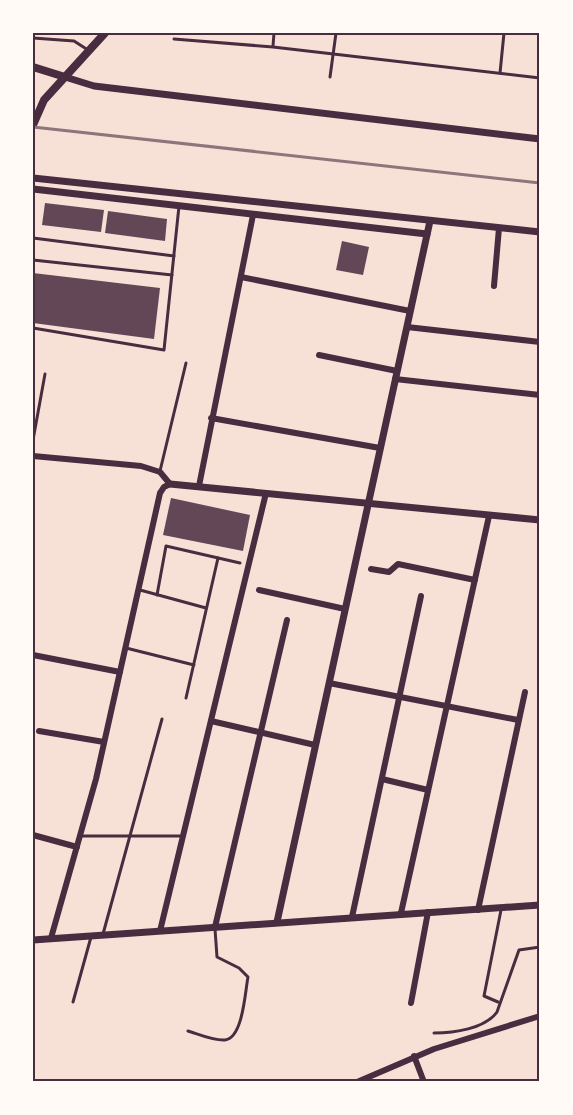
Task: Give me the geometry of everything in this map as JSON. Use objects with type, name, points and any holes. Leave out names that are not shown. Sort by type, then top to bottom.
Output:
[{"type":"main road","points":[[33,125],[44,100],[105,33]]},
{"type":"main road","points":[[33,67],[65,77]]},
{"type":"street","points":[[65,77],[94,86],[540,139]]},
{"type":"street","points":[[33,178],[540,232]]},
{"type":"street","points":[[33,189],[427,234]]},
{"type":"street","points":[[199,486],[253,215]]},
{"type":"street","points":[[277,922],[430,221]]},
{"type":"street","points":[[494,286],[499,228]]},
{"type":"street","points":[[240,277],[410,311]]},
{"type":"street","points":[[407,327],[540,342]]},
{"type":"street","points":[[319,355],[396,375],[540,395]]},
{"type":"street","points":[[212,418],[380,448]]},
{"type":"street","points":[[33,456],[141,466],[160,472],[170,484]]},
{"type":"street","points":[[51,938],[104,742],[160,493],[164,487],[170,484],[199,486],[540,520]]},
{"type":"street","points":[[160,930],[266,493]]},
{"type":"street","points":[[401,913],[489,516]]},
{"type":"street","points":[[370,569],[389,572],[398,564],[475,580]]},
{"type":"street","points":[[259,590],[345,609]]},
{"type":"street","points":[[352,917],[421,596]]},
{"type":"street","points":[[215,927],[287,620]]},
{"type":"street","points":[[33,656],[120,672]]},
{"type":"street","points":[[329,683],[519,720]]},
{"type":"street","points":[[478,910],[525,692]]},
{"type":"street","points":[[211,721],[315,745]]},
{"type":"street","points":[[39,731],[104,742]]},
{"type":"street","points":[[382,778],[428,790]]},
{"type":"street","points":[[33,835],[77,848]]},
{"type":"street","points":[[33,940],[540,905]]},
{"type":"street","points":[[411,1003],[428,912]]},
{"type":"street","points":[[357,1082],[414,1056],[540,1016]]},
{"type":"street","points":[[414,1056],[424,1082]]},
{"type":"lane","points":[[273,47],[274,33]]},
{"type":"lane","points":[[330,77],[336,33]]},
{"type":"lane","points":[[500,73],[504,33]]},
{"type":"lane","points":[[33,38],[74,40],[89,51]]},
{"type":"lane","points":[[174,39],[273,47],[540,78]]},
{"type":"lane","points":[[33,328],[164,350],[179,206]]},
{"type":"lane","points":[[33,238],[174,256]]},
{"type":"lane","points":[[33,260],[172,275]]},
{"type":"lane","points":[[160,472],[186,363]]},
{"type":"lane","points":[[33,440],[45,374]]},
{"type":"lane","points":[[157,595],[166,546],[240,563]]},
{"type":"lane","points":[[186,699],[218,558]]},
{"type":"lane","points":[[138,590],[207,608]]},
{"type":"lane","points":[[125,648],[194,665]]},
{"type":"lane","points":[[103,935],[162,719]]},
{"type":"lane","points":[[80,836],[183,836]]},
{"type":"lane","points":[[499,1002],[484,996],[501,908]]},
{"type":"lane","points":[[188,1031],[223,1040],[232,1036],[239,1027],[248,977],[239,968],[217,957],[215,927]]},
{"type":"lane","points":[[73,1002],[92,935]]},
{"type":"lane","points":[[434,1034],[451,1033],[488,1021],[497,1012],[519,950],[540,947]]},
{"type":"building","points":[[45,203],[104,210],[101,232],[42,225]]},
{"type":"building","points":[[108,211],[167,219],[165,241],[105,233]]},
{"type":"building","points":[[342,241],[369,247],[363,275],[336,270]]},
{"type":"building","points":[[33,273],[160,288],[154,339],[33,323]]},
{"type":"building","points":[[171,498],[250,515],[243,551],[163,535]]},
{"type":"railway","points":[[33,127],[540,183]]}]
